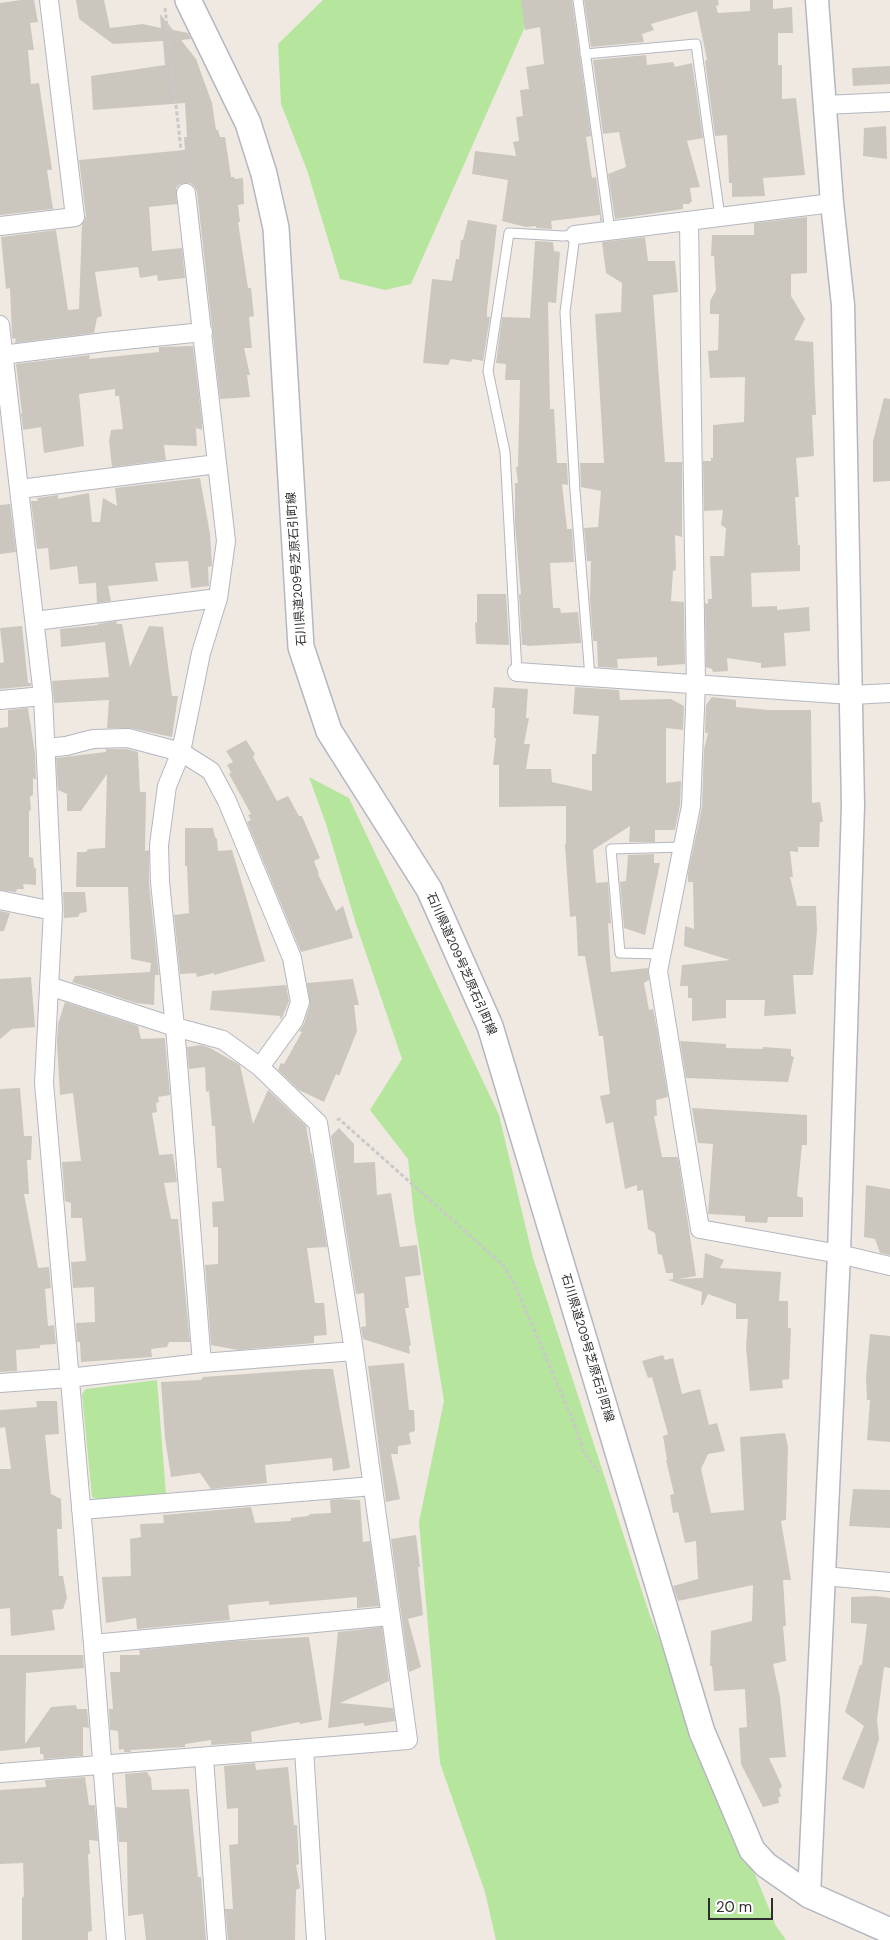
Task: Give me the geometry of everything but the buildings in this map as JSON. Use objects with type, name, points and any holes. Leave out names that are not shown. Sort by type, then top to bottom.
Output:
[{"type":"main road","name":"石川県道209号芝原石引町線","points":[[188,0],[248,123],[264,174],[276,228],[301,647],[329,731],[429,889],[490,1026],[702,1732],[752,1850],[766,1866],[809,1894],[890,1931]]},
{"type":"street","points":[[0,226],[75,217],[49,0]]},
{"type":"street","points":[[809,1894],[839,1254],[853,805],[843,305],[832,203],[817,0]]},
{"type":"street","points":[[824,106],[890,102]]},
{"type":"street","points":[[186,193],[226,541],[218,598],[201,653],[181,752],[167,786],[159,846],[160,882],[175,1027],[202,1363]]},
{"type":"street","points":[[575,235],[832,203]]},
{"type":"street","points":[[689,221],[696,684],[691,806],[658,970],[700,1229],[839,1254],[890,1266]]},
{"type":"street","points":[[0,325],[43,696],[53,911],[44,1083],[68,1378],[93,1644],[116,1940]]},
{"type":"street","points":[[2,355],[203,332]]},
{"type":"street","points":[[20,489],[217,464]]},
{"type":"street","points":[[35,621],[218,598]]},
{"type":"street","points":[[517,672],[852,694],[890,693]]},
{"type":"street","points":[[0,700],[43,696]]},
{"type":"street","points":[[46,748],[66,746],[93,739],[128,738],[181,752],[211,771],[228,801],[292,958],[300,1002],[294,1020],[260,1067]]},
{"type":"street","points":[[0,900],[53,911]]},
{"type":"street","points":[[0,1773],[408,1740],[354,1351],[318,1123],[260,1067],[223,1040],[175,1027],[49,986]]},
{"type":"street","points":[[0,1383],[68,1378],[202,1363],[354,1351]]},
{"type":"street","points":[[81,1510],[373,1486]]},
{"type":"street","points":[[824,1576],[890,1582]]},
{"type":"street","points":[[93,1644],[390,1616]]},
{"type":"street","points":[[304,1749],[316,1940]]},
{"type":"street","points":[[204,1758],[217,1940]]},
{"type":"lane","points":[[578,0],[610,231]]},
{"type":"lane","points":[[585,54],[696,44],[720,217]]},
{"type":"lane","points":[[517,672],[504,452],[488,371],[508,233],[575,235],[565,312],[575,491],[590,677]]},
{"type":"lane","points":[[661,954],[620,953],[611,849],[683,847]]},
{"type":"path","points":[[164,0],[186,193]]},
{"type":"path","points":[[320,1131],[339,1119],[503,1265],[514,1283],[574,1423],[584,1453],[603,1478],[626,1476]]},
{"type":"green space","points":[[323,0],[530,0],[528,20],[411,284],[385,290],[340,279],[307,170],[281,104],[278,44]]},
{"type":"green space","points":[[309,777],[349,798],[499,1115],[533,1258],[650,1616],[776,1926],[786,1940],[496,1940],[485,1892],[440,1763],[419,1522],[444,1401],[414,1216],[408,1159],[370,1110],[402,1059]]},
{"type":"green space","points":[[157,1380],[166,1494],[104,1502],[92,1497],[82,1394],[86,1389]]}]
